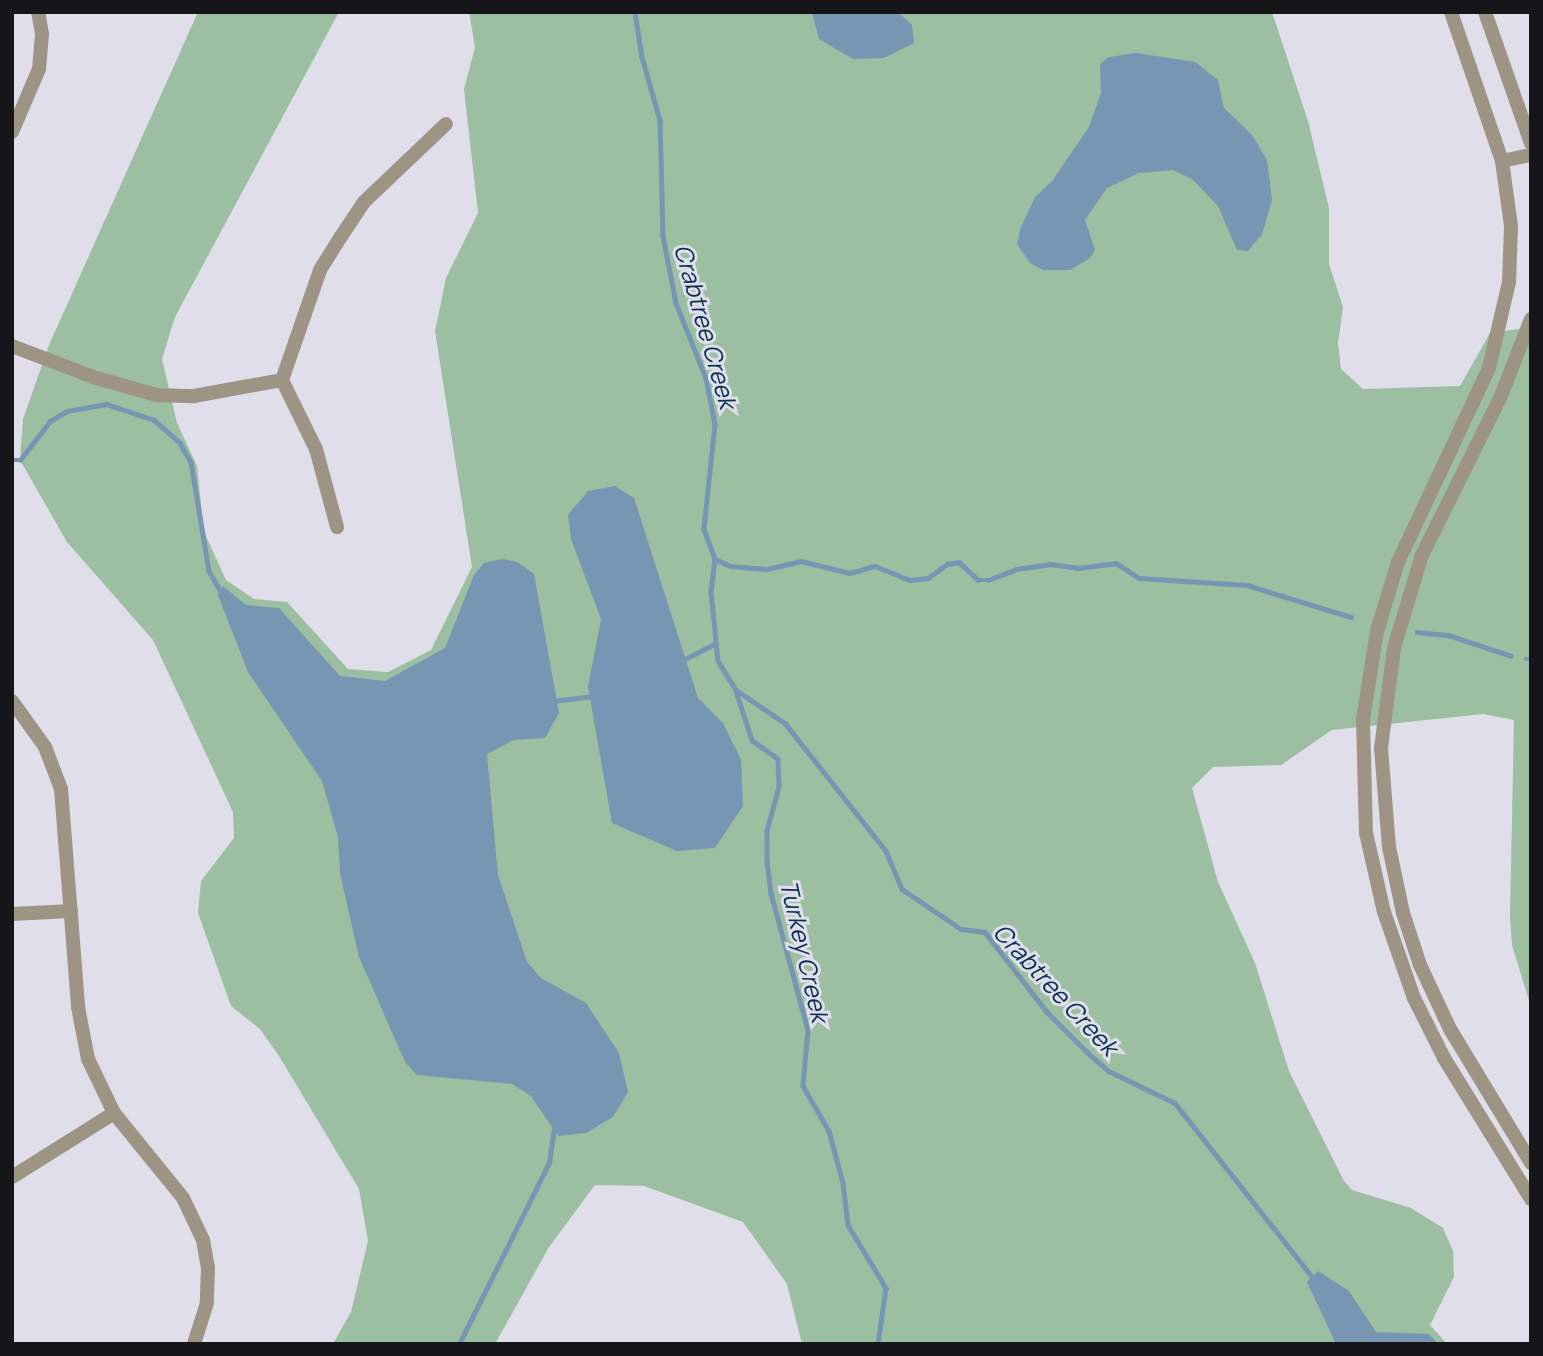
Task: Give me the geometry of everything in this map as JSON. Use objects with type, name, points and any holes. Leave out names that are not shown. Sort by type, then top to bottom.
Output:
[{"type":"street","points":[[12,132],[39,69],[42,34],[38,12]]},
{"type":"street","points":[[1451,12],[1502,161],[1511,226],[1503,319],[1489,368],[1394,574],[1371,661],[1362,751],[1366,833],[1377,887],[1405,976],[1444,1058],[1531,1199]]},
{"type":"street","points":[[1485,12],[1531,143]]},
{"type":"street","points":[[337,527],[316,449],[282,380],[320,270],[340,237],[364,202],[446,124]]},
{"type":"street","points":[[1502,161],[1531,155]]},
{"type":"street","points":[[1531,319],[1501,396],[1422,555],[1394,648],[1381,748],[1389,847],[1420,965],[1450,1029],[1531,1163]]},
{"type":"street","points":[[12,346],[93,377],[156,395],[194,396],[282,380]]},
{"type":"street","points":[[12,701],[45,747],[61,789],[82,1036],[114,1113],[183,1198],[203,1240],[208,1267],[207,1303],[194,1344]]},
{"type":"street","points":[[12,914],[71,911]]},
{"type":"street","points":[[12,1177],[114,1113]]},
{"type":"green space","points":[[198,12],[339,12],[175,317],[162,359],[177,423],[197,466],[204,532],[226,580],[254,599],[287,602],[348,669],[388,672],[431,650],[472,567],[435,331],[446,278],[478,213],[464,89],[475,47],[469,12],[1272,12],[1308,121],[1329,208],[1329,264],[1343,307],[1338,343],[1341,369],[1363,389],[1460,386],[1490,333],[1531,327],[1531,1007],[1512,945],[1510,916],[1514,720],[1483,714],[1332,730],[1281,765],[1213,767],[1192,788],[1218,882],[1255,963],[1289,1071],[1344,1181],[1352,1190],[1411,1208],[1443,1228],[1453,1251],[1454,1277],[1430,1325],[1447,1344],[802,1344],[787,1284],[743,1222],[644,1186],[595,1185],[549,1247],[495,1344],[333,1344],[351,1312],[368,1241],[359,1189],[279,1056],[260,1029],[231,1006],[198,913],[201,881],[234,838],[233,812],[153,640],[67,542],[20,460],[23,419],[49,345]]},
{"type":"water","points":[[812,12],[898,12],[912,25],[914,43],[884,58],[853,59],[819,39]]},
{"type":"water","points":[[1136,53],[1195,62],[1218,80],[1224,108],[1252,135],[1267,160],[1272,200],[1262,234],[1248,251],[1237,250],[1218,206],[1192,179],[1173,170],[1139,173],[1107,188],[1085,220],[1095,250],[1090,258],[1070,270],[1043,270],[1030,263],[1017,244],[1021,227],[1035,197],[1052,181],[1089,127],[1101,93],[1100,64],[1109,57]]},
{"type":"water","points":[[615,486],[634,498],[698,698],[723,723],[741,760],[743,806],[715,848],[677,851],[612,823],[588,687],[601,619],[571,539],[568,515],[588,491]]},
{"type":"water","points":[[502,559],[517,562],[534,574],[559,713],[545,738],[514,740],[487,754],[498,875],[527,962],[541,978],[586,1003],[619,1053],[628,1092],[613,1117],[586,1133],[558,1136],[531,1096],[512,1084],[417,1075],[405,1062],[359,957],[340,873],[338,837],[322,781],[248,672],[218,595],[223,586],[246,605],[279,608],[340,676],[385,681],[445,648],[474,575],[484,563]]},
{"type":"water","points":[[1318,1271],[1349,1291],[1376,1332],[1429,1334],[1438,1344],[1336,1344],[1307,1282]]},
{"type":"waterway","name":"Crabtree Creek","points":[[635,12],[642,57],[660,120],[663,236],[676,303],[706,378],[715,424],[704,529],[715,559],[711,591],[718,661],[736,690],[785,723],[886,851],[902,889],[961,929],[985,932],[1047,1012],[1088,1053],[1109,1071],[1175,1103],[1314,1279]]},
{"type":"waterway","points":[[12,460],[20,460],[50,421],[67,411],[106,404],[154,420],[180,443],[191,462],[209,571],[221,592]]},
{"type":"waterway","points":[[715,559],[731,566],[767,569],[801,561],[850,573],[875,566],[910,580],[928,578],[947,564],[959,562],[978,580],[988,580],[1016,569],[1050,564],[1077,568],[1116,563],[1139,578],[1247,585],[1351,617]]},
{"type":"waterway","points":[[1417,632],[1448,635],[1511,656]]},
{"type":"waterway","points":[[681,661],[714,644]]},
{"type":"waterway","points":[[1526,659],[1531,659]]},
{"type":"waterway","name":"Turkey Creek","points":[[736,691],[752,740],[778,759],[779,787],[767,831],[767,861],[771,893],[808,1030],[803,1086],[829,1131],[843,1183],[848,1225],[886,1288],[878,1344]]},
{"type":"waterway","points":[[553,701],[593,696]]},
{"type":"waterway","points":[[459,1344],[549,1163],[554,1128]]}]
